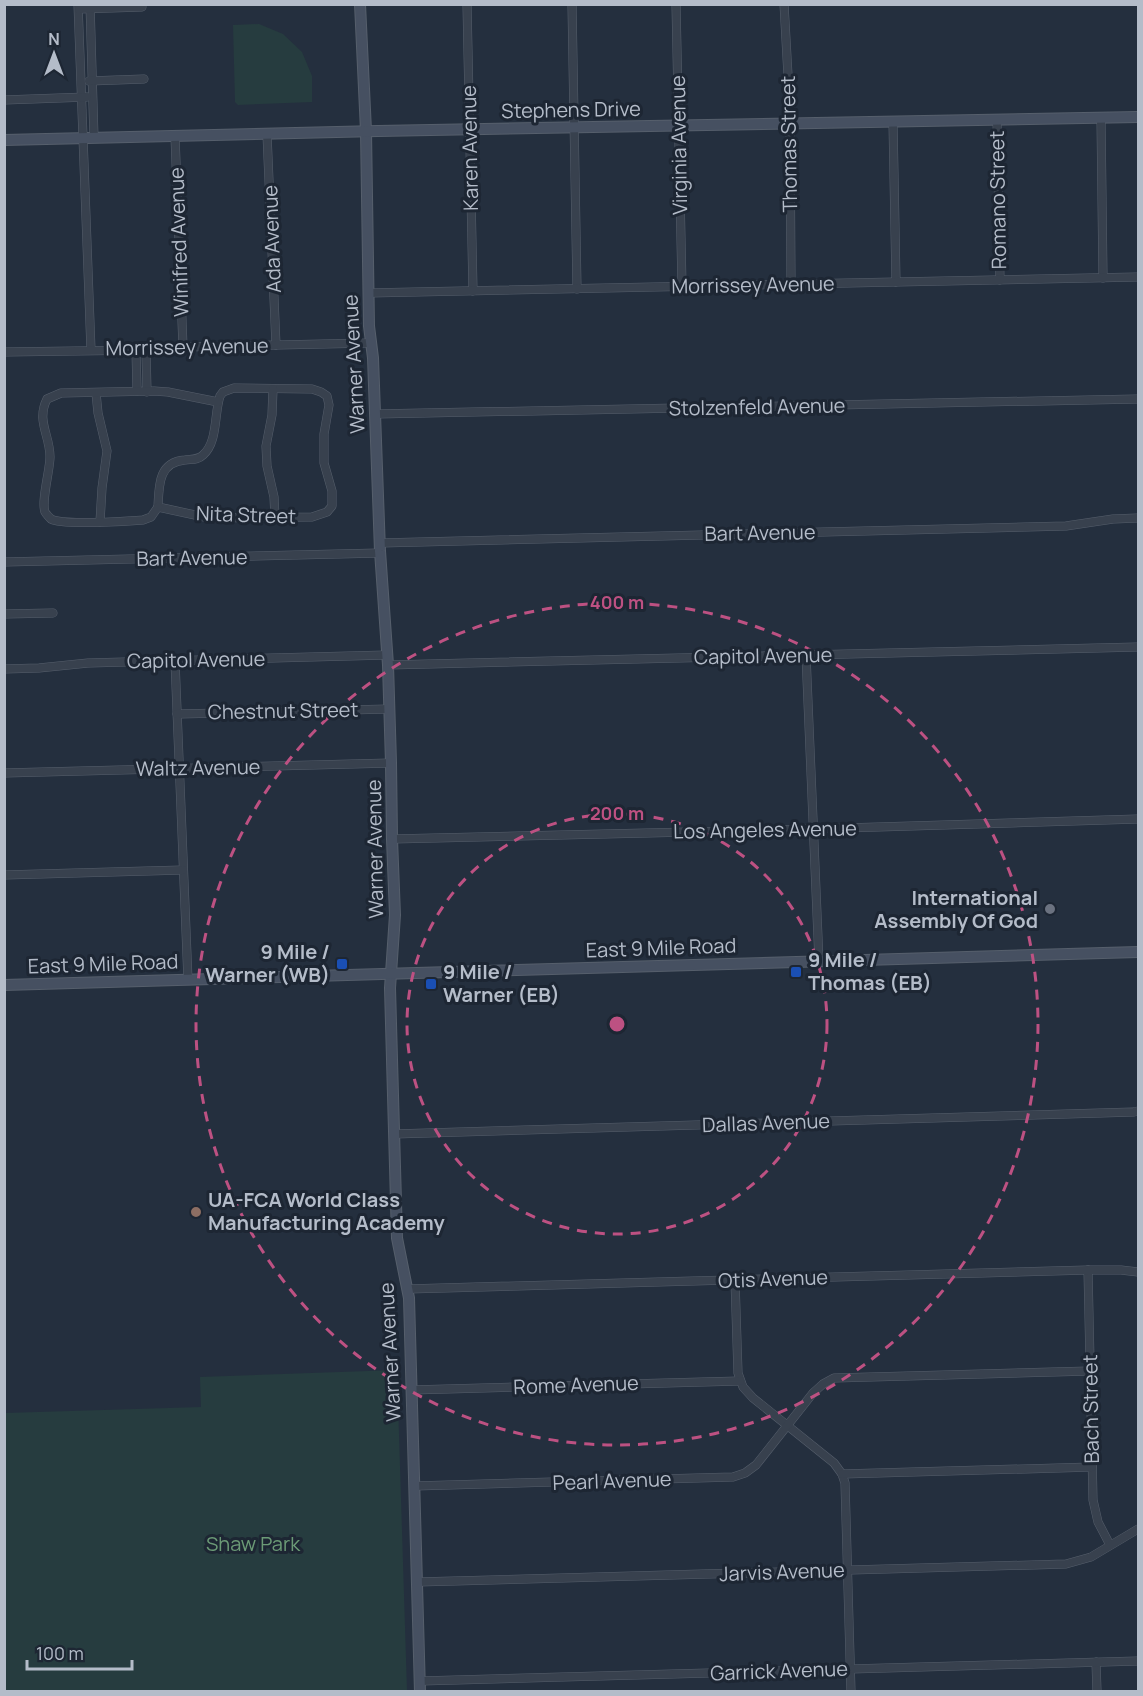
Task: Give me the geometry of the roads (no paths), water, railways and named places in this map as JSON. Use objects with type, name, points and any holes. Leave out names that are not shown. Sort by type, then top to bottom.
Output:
[{"type":"street","name":"Warner Avenue","points":[[360,4],[366,131],[370,343],[373,358],[391,764],[395,915],[390,988],[394,1134],[398,1238],[409,1298],[420,1686]]},
{"type":"street","name":"Karen Avenue","points":[[467,4],[473,291]]},
{"type":"street","points":[[572,4],[577,289]]},
{"type":"street","name":"Virginia Avenue","points":[[676,4],[682,286]]},
{"type":"street","name":"Thomas Street","points":[[784,4],[790,124],[791,284]]},
{"type":"street","points":[[90,6],[93,81],[89,138],[91,350]]},
{"type":"street","points":[[89,138],[82,97],[79,7],[142,6]]},
{"type":"street","points":[[81,81],[144,79]]},
{"type":"street","points":[[4,100],[93,97]]},
{"type":"street","name":"Stephens Drive","points":[[4,140],[1138,117]]},
{"type":"street","points":[[1101,118],[1103,278]]},
{"type":"street","name":"Romano Street","points":[[997,120],[1000,280]]},
{"type":"street","points":[[894,122],[896,282]]},
{"type":"street","name":"Ada Avenue","points":[[267,134],[276,345]]},
{"type":"street","name":"Winifred Avenue","points":[[175,136],[183,347]]},
{"type":"street","name":"Morrissey Avenue","points":[[368,293],[1138,277]]},
{"type":"street","name":"Morrissey Avenue","points":[[4,352],[370,343]]},
{"type":"street","points":[[136,350],[137,391]]},
{"type":"street","points":[[146,350],[147,392]]},
{"type":"street","points":[[218,402],[168,392],[137,391],[61,393],[47,399],[42,408],[42,418],[50,447],[45,512],[50,518],[69,522],[143,520],[151,517],[158,507],[163,472],[176,462],[200,458],[210,445],[218,402],[223,392],[234,388],[273,390],[273,405],[266,446],[267,466],[274,497],[274,517]]},
{"type":"street","name":"Nita Street","points":[[158,507],[209,518],[312,517],[327,512],[332,506],[332,491],[324,463],[324,435],[329,405],[327,396],[312,389],[273,390]]},
{"type":"street","points":[[96,393],[107,451],[100,522]]},
{"type":"street","name":"Stolzenfeld Avenue","points":[[375,414],[1138,399]]},
{"type":"street","name":"Bart Avenue","points":[[4,562],[1066,526],[1138,518]]},
{"type":"street","points":[[4,614],[53,613]]},
{"type":"street","name":"Capitol Avenue","points":[[4,669],[88,663],[175,661],[806,656],[1138,647]]},
{"type":"street","points":[[806,656],[819,962]]},
{"type":"street","points":[[175,661],[188,980]]},
{"type":"street","name":"Chestnut Street","points":[[177,714],[389,709]]},
{"type":"street","name":"Waltz Avenue","points":[[4,773],[391,764]]},
{"type":"street","name":"Los Angeles Avenue","points":[[392,839],[1138,819]]},
{"type":"street","points":[[4,875],[183,870]]},
{"type":"street","name":"East 9 Mile Road","points":[[4,985],[1138,952]]},
{"type":"street","name":"Dallas Avenue","points":[[394,1134],[1138,1111]]},
{"type":"street","name":"Otis Avenue","points":[[407,1289],[1121,1269],[1138,1272]]},
{"type":"street","name":"Bach Street","points":[[1088,1270],[1093,1500],[1095,1515],[1110,1545]]},
{"type":"street","points":[[735,1280],[737,1369],[740,1381],[748,1393],[830,1459],[842,1474],[845,1488],[851,1692]]},
{"type":"street","points":[[788,1425],[818,1388],[834,1378],[1090,1371]]},
{"type":"street","name":"Rome Avenue","points":[[411,1390],[740,1381]]},
{"type":"street","name":"Pearl Avenue","points":[[414,1486],[733,1477],[745,1473],[756,1464],[788,1425]]},
{"type":"street","points":[[842,1474],[1092,1467]]},
{"type":"street","name":"Jarvis Avenue","points":[[417,1582],[1066,1564],[1091,1557],[1138,1529]]},
{"type":"street","name":"Garrick Avenue","points":[[420,1686],[851,1669],[1138,1661]]},
{"type":"street","points":[[1096,1662],[1097,1692]]},
{"type":"place","name":"International Assembly Of God","points":[[1050,909]]},
{"type":"place","name":"9 Mile / Warner (WB)","points":[[342,964]]},
{"type":"place","name":"9 Mile / Thomas (EB)","points":[[796,972]]},
{"type":"place","name":"9 Mile / Warner (EB)","points":[[431,984]]},
{"type":"place","name":"UA-FCA World Class Manufacturing Academy","points":[[196,1212]]},
{"type":"park label","name":"Shaw Park","points":[[253,1544]]}]
